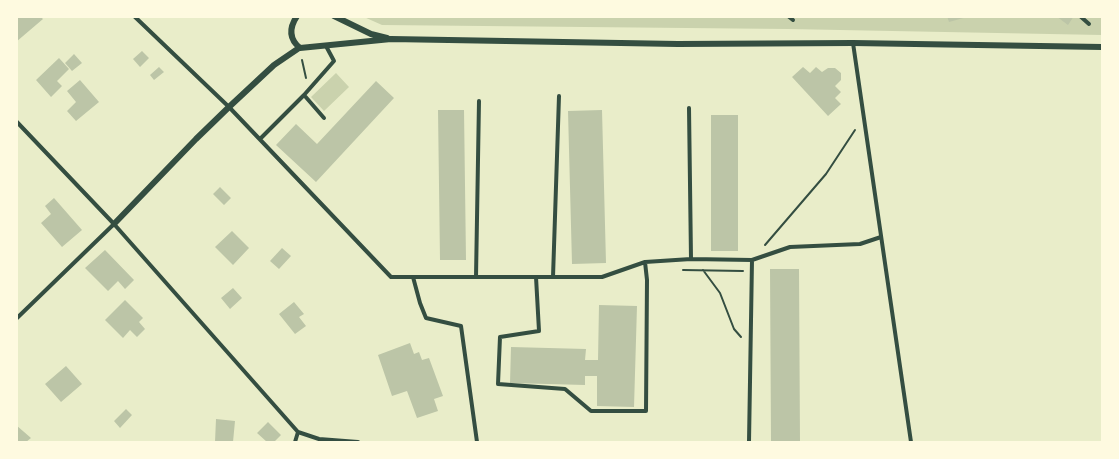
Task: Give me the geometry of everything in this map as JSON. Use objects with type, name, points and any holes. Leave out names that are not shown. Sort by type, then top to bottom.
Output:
[{"type":"street","points":[[297,16],[291,32],[292,39],[300,48]]},
{"type":"street","points":[[334,16],[371,34],[391,39]]},
{"type":"street","points":[[114,224],[196,139],[274,65],[300,48],[391,39],[1102,47]]},
{"type":"lane","points":[[134,16],[230,107],[391,277],[602,277],[645,262],[691,259],[752,260],[790,247],[860,244],[881,237]]},
{"type":"lane","points":[[788,16],[793,20]]},
{"type":"lane","points":[[1080,16],[1089,24]]},
{"type":"lane","points":[[853,43],[911,442]]},
{"type":"lane","points":[[260,139],[334,61],[325,46]]},
{"type":"lane","points":[[304,95],[324,118]]},
{"type":"lane","points":[[553,277],[559,96]]},
{"type":"lane","points":[[476,277],[479,101]]},
{"type":"lane","points":[[689,108],[691,259]]},
{"type":"lane","points":[[16,121],[114,224],[298,432],[320,439],[358,442]]},
{"type":"lane","points":[[16,319],[114,224]]},
{"type":"lane","points":[[750,442],[752,260]]},
{"type":"lane","points":[[536,277],[539,332],[500,337],[498,384],[565,389],[591,411],[646,411],[647,280],[645,262]]},
{"type":"lane","points":[[413,277],[426,318],[461,326],[477,442]]},
{"type":"lane","points":[[295,442],[298,432]]},
{"type":"path","points":[[300,48],[308,91]]},
{"type":"path","points":[[765,244],[826,174],[864,117]]},
{"type":"path","points":[[680,270],[752,272]]},
{"type":"path","points":[[703,270],[720,293],[734,329],[751,349]]},
{"type":"green space","points":[[1102,16],[1102,35],[382,25],[364,17]]},
{"type":"green space","points":[[336,73],[349,87],[324,111],[311,97]]},
{"type":"building","points":[[16,16],[40,16],[43,19],[16,42]]},
{"type":"building","points":[[947,16],[967,16],[967,17],[949,22]]},
{"type":"building","points":[[1056,16],[1074,16],[1068,25]]},
{"type":"building","points":[[142,51],[149,58],[140,67],[133,59]]},
{"type":"building","points":[[74,54],[82,63],[72,71],[65,63]]},
{"type":"building","points":[[59,58],[69,69],[57,81],[62,86],[51,97],[36,80]]},
{"type":"building","points":[[159,67],[164,72],[154,80],[150,75]]},
{"type":"building","points":[[803,67],[810,73],[816,67],[822,72],[828,68],[835,68],[841,73],[841,80],[835,86],[841,92],[835,98],[841,104],[828,116],[792,77]]},
{"type":"building","points":[[80,80],[99,102],[76,121],[67,111],[76,102],[67,91]]},
{"type":"building","points":[[376,81],[394,98],[316,182],[276,145],[296,124],[317,144]]},
{"type":"building","points":[[438,110],[464,110],[466,260],[440,260]]},
{"type":"building","points":[[602,110],[606,263],[572,264],[568,111]]},
{"type":"building","points":[[711,115],[738,115],[738,251],[711,251]]},
{"type":"building","points":[[220,187],[231,198],[224,205],[213,194]]},
{"type":"building","points":[[54,198],[82,230],[62,247],[41,223],[51,214],[45,206]]},
{"type":"building","points":[[232,231],[249,248],[233,265],[215,247]]},
{"type":"building","points":[[282,248],[291,256],[279,269],[270,261]]},
{"type":"building","points":[[105,250],[134,280],[125,289],[118,281],[108,291],[85,268]]},
{"type":"building","points":[[770,269],[799,269],[800,442],[771,442]]},
{"type":"building","points":[[233,288],[242,298],[230,309],[221,298]]},
{"type":"building","points":[[125,300],[143,318],[139,322],[145,329],[137,337],[130,330],[123,338],[105,320]]},
{"type":"building","points":[[294,302],[304,314],[299,317],[306,326],[295,334],[279,314]]},
{"type":"building","points":[[599,305],[637,306],[634,407],[597,406],[597,376],[585,376],[585,385],[510,383],[511,347],[586,349],[585,360],[598,360]]},
{"type":"building","points":[[410,343],[414,354],[419,352],[422,360],[429,358],[443,396],[434,399],[438,411],[417,418],[407,391],[392,396],[378,355]]},
{"type":"building","points":[[66,366],[82,384],[61,402],[45,384]]},
{"type":"building","points":[[126,409],[132,415],[120,428],[114,421]]},
{"type":"building","points":[[216,419],[235,421],[233,442],[215,442]]},
{"type":"building","points":[[268,422],[281,435],[274,442],[267,442],[257,433]]},
{"type":"building","points":[[16,425],[31,438],[26,442],[16,442]]}]
